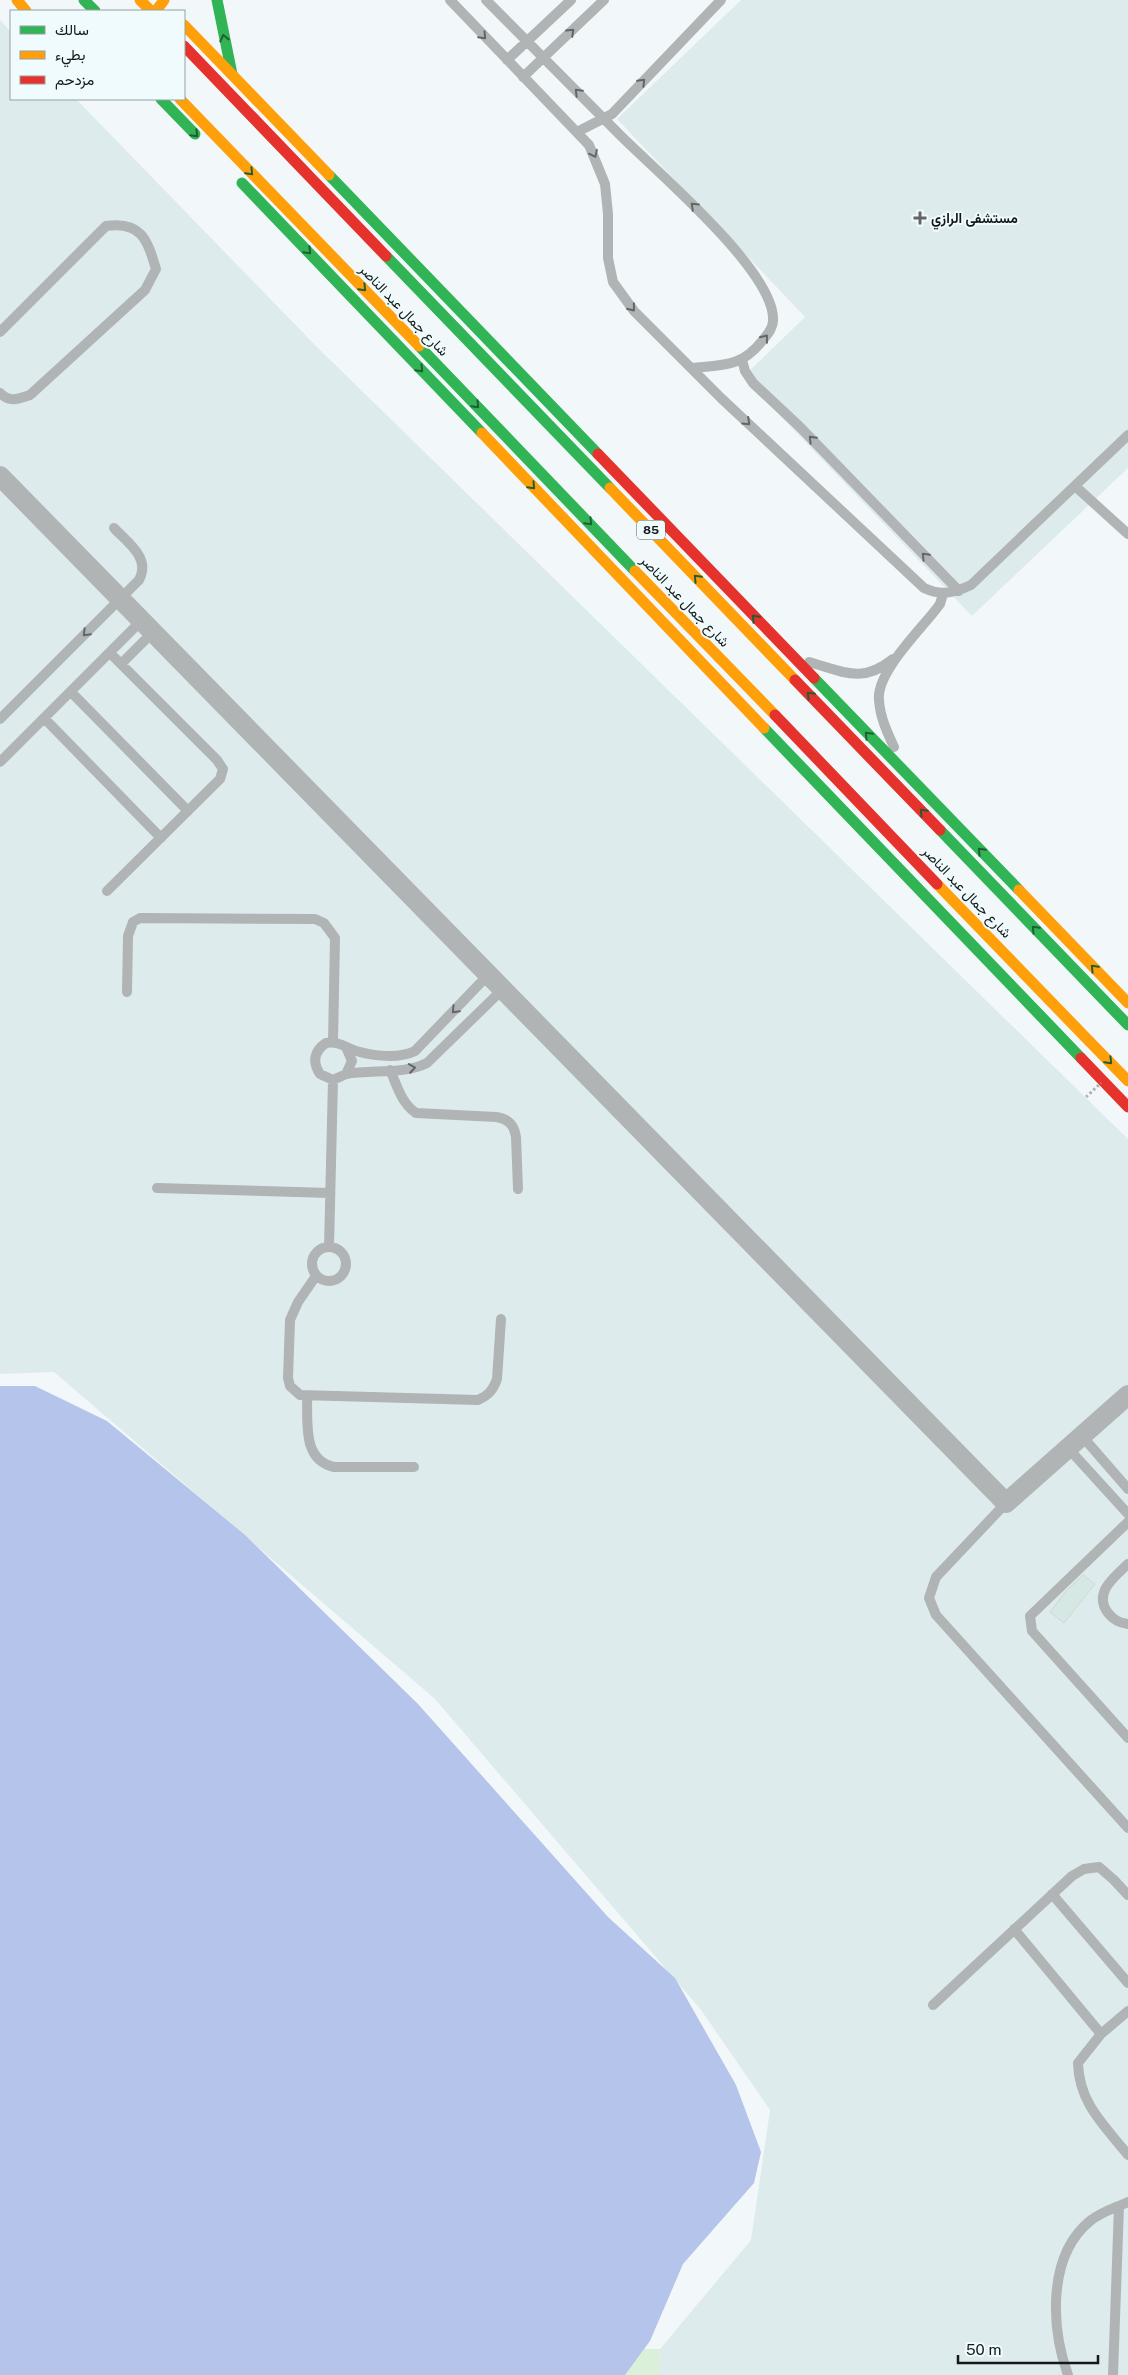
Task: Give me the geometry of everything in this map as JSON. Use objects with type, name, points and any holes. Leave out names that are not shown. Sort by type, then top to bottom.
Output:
[{"type":"main road","points":[[17,0],[25,10]]},
{"type":"main road","points":[[84,0],[94,10]]},
{"type":"main road","points":[[140,0],[150,10]]},
{"type":"main road","points":[[217,0],[233,76]]},
{"type":"main road","points":[[185,26],[1128,1003]]},
{"type":"main road","name":"شارع جمال عبد الناصر","points":[[185,47],[1128,1025]]},
{"type":"main road","points":[[162,100],[203,142]]},
{"type":"main road","name":"شارع جمال عبد الناصر","points":[[181,100],[1128,1081]]},
{"type":"main road","points":[[237,178],[1128,1107]]},
{"type":"street","points":[[0,476],[1006,1503],[1128,1395]]},
{"type":"lane","points":[[450,0],[589,145],[604,184],[608,214],[608,258],[614,282],[634,311],[924,588],[942,594],[959,591],[980,578],[1128,435]]},
{"type":"lane","points":[[486,0],[604,120],[720,231],[758,280],[771,303],[774,320],[770,331],[753,354],[742,360],[722,366],[692,368]]},
{"type":"lane","points":[[523,77],[604,0]]},
{"type":"lane","points":[[577,132],[604,120],[612,114],[721,0]]},
{"type":"lane","points":[[507,60],[528,42],[564,2]]},
{"type":"lane","points":[[0,332],[106,226],[120,224],[136,230],[148,242],[156,269],[146,290],[30,394],[15,400],[2,399]]},
{"type":"lane","points":[[742,360],[745,371],[753,383],[800,427],[959,591]]},
{"type":"lane","points":[[1075,486],[1128,534]]},
{"type":"lane","points":[[0,719],[140,580],[144,566],[138,553],[114,528]]},
{"type":"lane","points":[[905,773],[884,725],[878,698],[883,679],[900,654],[940,604],[942,594]]},
{"type":"lane","points":[[0,762],[110,653],[148,626]]},
{"type":"lane","points":[[121,664],[148,626]]},
{"type":"lane","points":[[107,891],[220,779],[223,769],[221,764],[110,653]]},
{"type":"lane","points":[[793,657],[862,675],[880,670],[900,654]]},
{"type":"lane","points":[[71,692],[188,811]]},
{"type":"lane","points":[[44,718],[161,838]]},
{"type":"lane","points":[[127,992],[128,936],[134,922],[140,918],[315,919],[330,929],[334,938],[333,1042]]},
{"type":"lane","points":[[489,974],[415,1051],[403,1055],[370,1054],[333,1042],[320,1047],[314,1060],[320,1074],[333,1080],[346,1074],[413,1068],[433,1059],[503,989]]},
{"type":"lane","points":[[346,1047],[352,1061],[346,1074]]},
{"type":"lane","points":[[390,1070],[403,1101],[408,1108],[416,1113],[496,1117],[504,1118],[511,1122],[515,1129],[516,1137],[518,1189]]},
{"type":"lane","points":[[329,1248],[333,1080]]},
{"type":"lane","points":[[157,1188],[330,1193]]},
{"type":"lane","points":[[323,1248],[329,1248],[341,1253],[345,1265],[344,1271],[334,1280],[322,1280],[316,1276],[312,1264],[313,1257],[323,1248]]},
{"type":"lane","points":[[316,1276],[293,1310],[289,1330],[290,1386],[300,1395],[478,1400],[487,1396],[494,1389],[497,1379],[501,1319]]},
{"type":"lane","points":[[308,1396],[309,1443],[317,1460],[325,1465],[334,1467],[414,1467]]},
{"type":"lane","points":[[1075,1442],[1128,1489]]},
{"type":"lane","points":[[1075,1442],[1128,1514]]},
{"type":"lane","points":[[1006,1503],[936,1578],[929,1598],[936,1615],[1128,1828]]},
{"type":"lane","points":[[1128,1522],[1030,1616],[1032,1631],[1128,1738]]},
{"type":"lane","points":[[1128,1564],[1108,1583],[1103,1593],[1102,1602],[1106,1610],[1124,1624],[1128,1632]]},
{"type":"lane","points":[[933,2005],[1052,1894],[1072,1876],[1084,1869],[1099,1867],[1128,1895]]},
{"type":"lane","points":[[1052,1894],[1128,1984]]},
{"type":"lane","points":[[1014,1930],[1101,2034]]},
{"type":"lane","points":[[1128,2011],[1101,2034],[1078,2063],[1078,2080],[1088,2106],[1128,2155]]},
{"type":"lane","points":[[1068,2375],[1057,2331],[1058,2286],[1062,2264],[1074,2238],[1090,2221],[1125,2205],[1113,2375]]},
{"type":"shaded area","name":"مستشفى الرازي","points":[[741,0],[1128,0],[1128,468],[972,616],[743,377],[805,317],[617,119]]},
{"type":"shaded area","points":[[0,20],[10,31],[10,100],[77,100],[317,347],[1128,1139],[1128,2375],[658,2375],[660,2349],[751,2240],[770,2110],[701,2010],[435,1699],[54,1372],[0,1374]]},
{"type":"green space","points":[[644,2349],[660,2349],[658,2375],[625,2375]]},
{"type":"water","points":[[0,1386],[35,1386],[107,1421],[245,1535],[418,1704],[608,1917],[675,1978],[736,2085],[761,2152],[754,2183],[683,2264],[650,2341],[625,2375],[0,2375]]},
{"type":"building","points":[[1083,1575],[1095,1584],[1064,1623],[1050,1612],[1066,1591]]},
{"type":"traffic: fast","points":[[84,0],[94,10]]},
{"type":"traffic: fast","points":[[217,0],[232,74]]},
{"type":"traffic: fast","points":[[162,100],[195,134]]},
{"type":"traffic: fast","points":[[329,175],[598,454]]},
{"type":"traffic: fast","points":[[242,183],[482,433]]},
{"type":"traffic: fast","points":[[386,256],[610,488]]},
{"type":"traffic: fast","points":[[419,346],[635,571]]},
{"type":"traffic: fast","points":[[814,678],[1019,890]]},
{"type":"traffic: fast","points":[[764,728],[1081,1058]]},
{"type":"traffic: fast","points":[[940,830],[1128,1025]]},
{"type":"traffic: slow","points":[[17,0],[25,10]]},
{"type":"traffic: slow","points":[[140,0],[150,10]]},
{"type":"traffic: slow","points":[[157,10],[164,0]]},
{"type":"traffic: slow","points":[[185,26],[329,175]]},
{"type":"traffic: slow","points":[[181,100],[419,346]]},
{"type":"traffic: slow","points":[[482,433],[764,728]]},
{"type":"traffic: slow","points":[[610,488],[795,680]]},
{"type":"traffic: slow","points":[[635,571],[775,715]]},
{"type":"traffic: slow","points":[[937,884],[1090,1042]]},
{"type":"traffic: slow","points":[[1019,890],[1128,1003]]},
{"type":"traffic: slow","points":[[1090,1042],[1128,1081]]},
{"type":"traffic: jam","points":[[185,47],[386,256]]},
{"type":"traffic: jam","points":[[598,454],[814,678]]},
{"type":"traffic: jam","points":[[795,680],[940,830]]},
{"type":"traffic: jam","points":[[775,715],[937,884]]},
{"type":"traffic: jam","points":[[1081,1058],[1128,1107]]},
{"type":"place","name":"مستشفى الرازي","points":[[920,218]]}]
